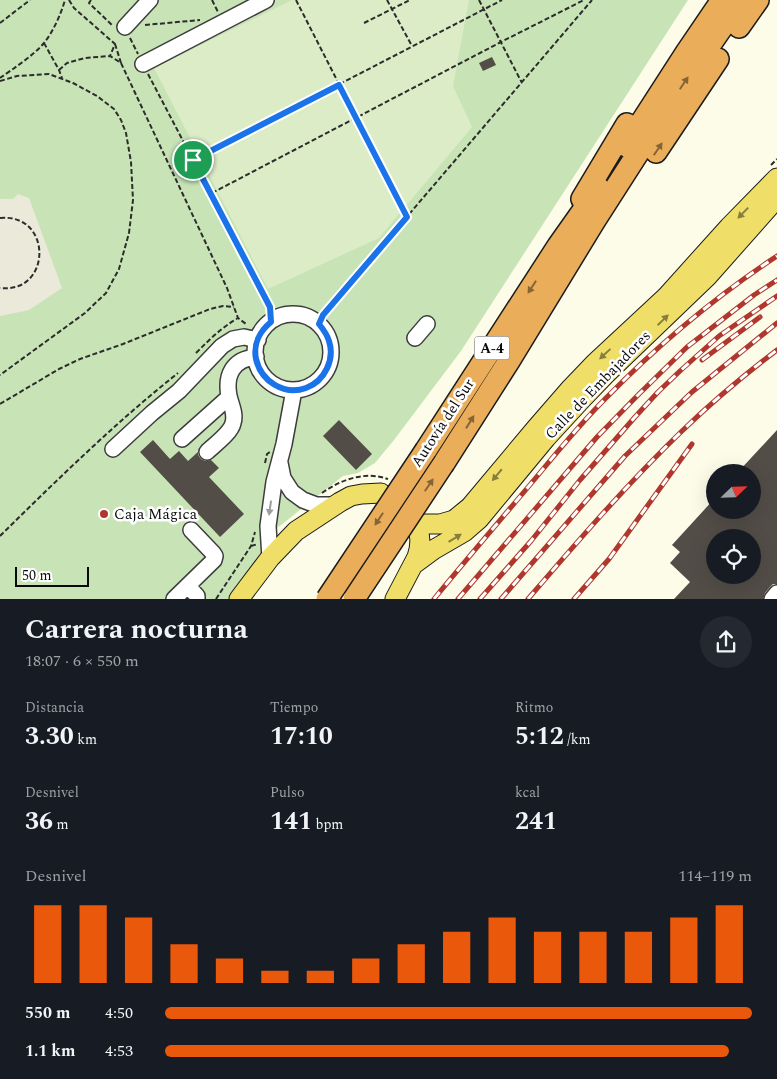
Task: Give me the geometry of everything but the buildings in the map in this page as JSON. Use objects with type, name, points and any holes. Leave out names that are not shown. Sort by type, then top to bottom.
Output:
[{"type":"highway","points":[[558,246],[591,184],[704,0]]},
{"type":"highway","points":[[558,246],[599,188],[722,0]]},
{"type":"highway","points":[[509,361],[595,220],[672,100],[741,0]]},
{"type":"highway","points":[[509,361],[603,232],[758,0]]},
{"type":"highway","name":"Autovía del Sur","points":[[327,599],[558,246]]},
{"type":"highway","name":"Autovía del Sur","points":[[354,599],[509,361]]},
{"type":"main road","name":"Calle de Embajadores","points":[[414,564],[420,543],[417,524],[440,524],[454,520],[470,507],[571,388],[666,296],[729,227],[774,172]]},
{"type":"main road","name":"Calle de Embajadores","points":[[414,564],[433,550],[464,532],[479,519],[546,438],[605,374],[707,277],[777,198]]},
{"type":"main road","points":[[239,599],[270,558],[296,531],[352,496],[388,487]]},
{"type":"main road","points":[[395,599],[414,564]]},
{"type":"street","points":[[119,26],[150,0]]},
{"type":"street","points":[[143,64],[266,0]]},
{"type":"street","points":[[295,315],[308,318],[319,324],[329,340],[331,367],[318,382],[307,388],[294,390],[281,388],[270,382],[261,373],[256,357],[256,348],[258,338],[264,328],[271,322],[282,316],[295,315]]},
{"type":"street","points":[[415,338],[427,324]]},
{"type":"street","points":[[113,449],[179,390],[222,346],[233,339],[244,337],[258,338]]},
{"type":"street","points":[[207,452],[232,428],[234,421],[227,385],[229,375],[235,366],[242,361],[256,357]]},
{"type":"street","points":[[270,558],[262,533],[268,526],[274,482],[284,444],[294,390]]},
{"type":"street","points":[[182,439],[229,397]]},
{"type":"street","points":[[281,455],[283,478],[292,492],[303,500],[316,505],[335,505]]},
{"type":"street","points":[[174,599],[214,560],[213,553],[191,530]]},
{"type":"street","points":[[188,586],[197,599]]},
{"type":"street","points":[[772,599],[777,593]]},
{"type":"path","points":[[0,23],[30,0]]},
{"type":"path","points":[[0,79],[44,43],[61,14],[65,0]]},
{"type":"path","points":[[69,0],[74,8],[114,44],[121,63],[227,288],[238,318],[258,338]]},
{"type":"path","points":[[91,0],[88,3],[119,26],[143,64],[270,307],[271,322]]},
{"type":"path","points":[[296,0],[407,217]]},
{"type":"path","points":[[387,0],[412,47]]},
{"type":"path","points":[[364,23],[410,0]]},
{"type":"path","points":[[480,0],[522,83]]},
{"type":"path","points":[[193,160],[502,0]]},
{"type":"path","points":[[211,194],[584,0]]},
{"type":"path","points":[[319,324],[323,315],[592,0]]},
{"type":"path","points":[[119,26],[202,20]]},
{"type":"path","points":[[44,43],[62,78]]},
{"type":"path","points":[[110,56],[114,44]]},
{"type":"path","points":[[59,70],[67,63],[84,58],[110,56],[121,63]]},
{"type":"path","points":[[0,79],[49,74],[62,78],[97,96],[114,109],[122,120],[126,133],[131,162],[133,200],[129,233],[119,269],[106,292],[85,313],[0,375]]},
{"type":"path","points":[[774,172],[777,159]]},
{"type":"path","points":[[0,218],[7,217],[18,220],[28,226],[36,235],[40,247],[40,259],[36,270],[28,280],[18,286],[7,289],[0,288]]},
{"type":"path","points":[[0,404],[59,369],[80,360],[210,309],[224,306],[234,307]]},
{"type":"path","points":[[192,358],[224,326],[238,318]]},
{"type":"path","points":[[0,536],[121,421],[181,370]]},
{"type":"path","points":[[265,464],[267,454],[275,450],[281,455]]},
{"type":"path","points":[[309,502],[348,478],[378,475],[388,487]]},
{"type":"path","points":[[251,546],[264,540],[262,533]]},
{"type":"path","points":[[216,599],[251,546],[262,533]]},
{"type":"green space","points":[[0,0],[688,0],[461,351],[394,440],[375,463],[358,473],[343,476],[276,529],[232,599],[0,599]]},
{"type":"green space","points":[[292,0],[469,0],[453,86],[472,127],[379,238],[268,289],[154,68]]},
{"type":"shaded area","points":[[18,194],[29,198],[62,288],[29,310],[0,316],[0,199],[13,199]]},
{"type":"railway","points":[[434,599],[566,441],[606,398],[688,322],[731,288],[777,256]]},
{"type":"railway","points":[[458,599],[597,437],[639,394],[687,347],[754,295],[777,280]]},
{"type":"railway","points":[[480,599],[531,541],[580,480],[658,392],[719,336],[777,296]]},
{"type":"railway","points":[[702,360],[760,317]]},
{"type":"railway","points":[[501,599],[625,456],[692,392],[777,323]]},
{"type":"railway","points":[[528,599],[642,471],[693,420],[777,350]]},
{"type":"railway","points":[[574,599],[609,559],[692,444]]},
{"type":"place","name":"Caja Mágica","points":[[104,514]]},
{"type":"route","points":[[339,85],[407,217],[323,315],[319,324],[329,340],[331,349],[330,360],[326,372],[318,382],[307,388],[294,390],[281,388],[270,382],[261,373],[256,357],[256,348],[259,336],[271,322],[270,307],[193,160],[339,85]]}]
